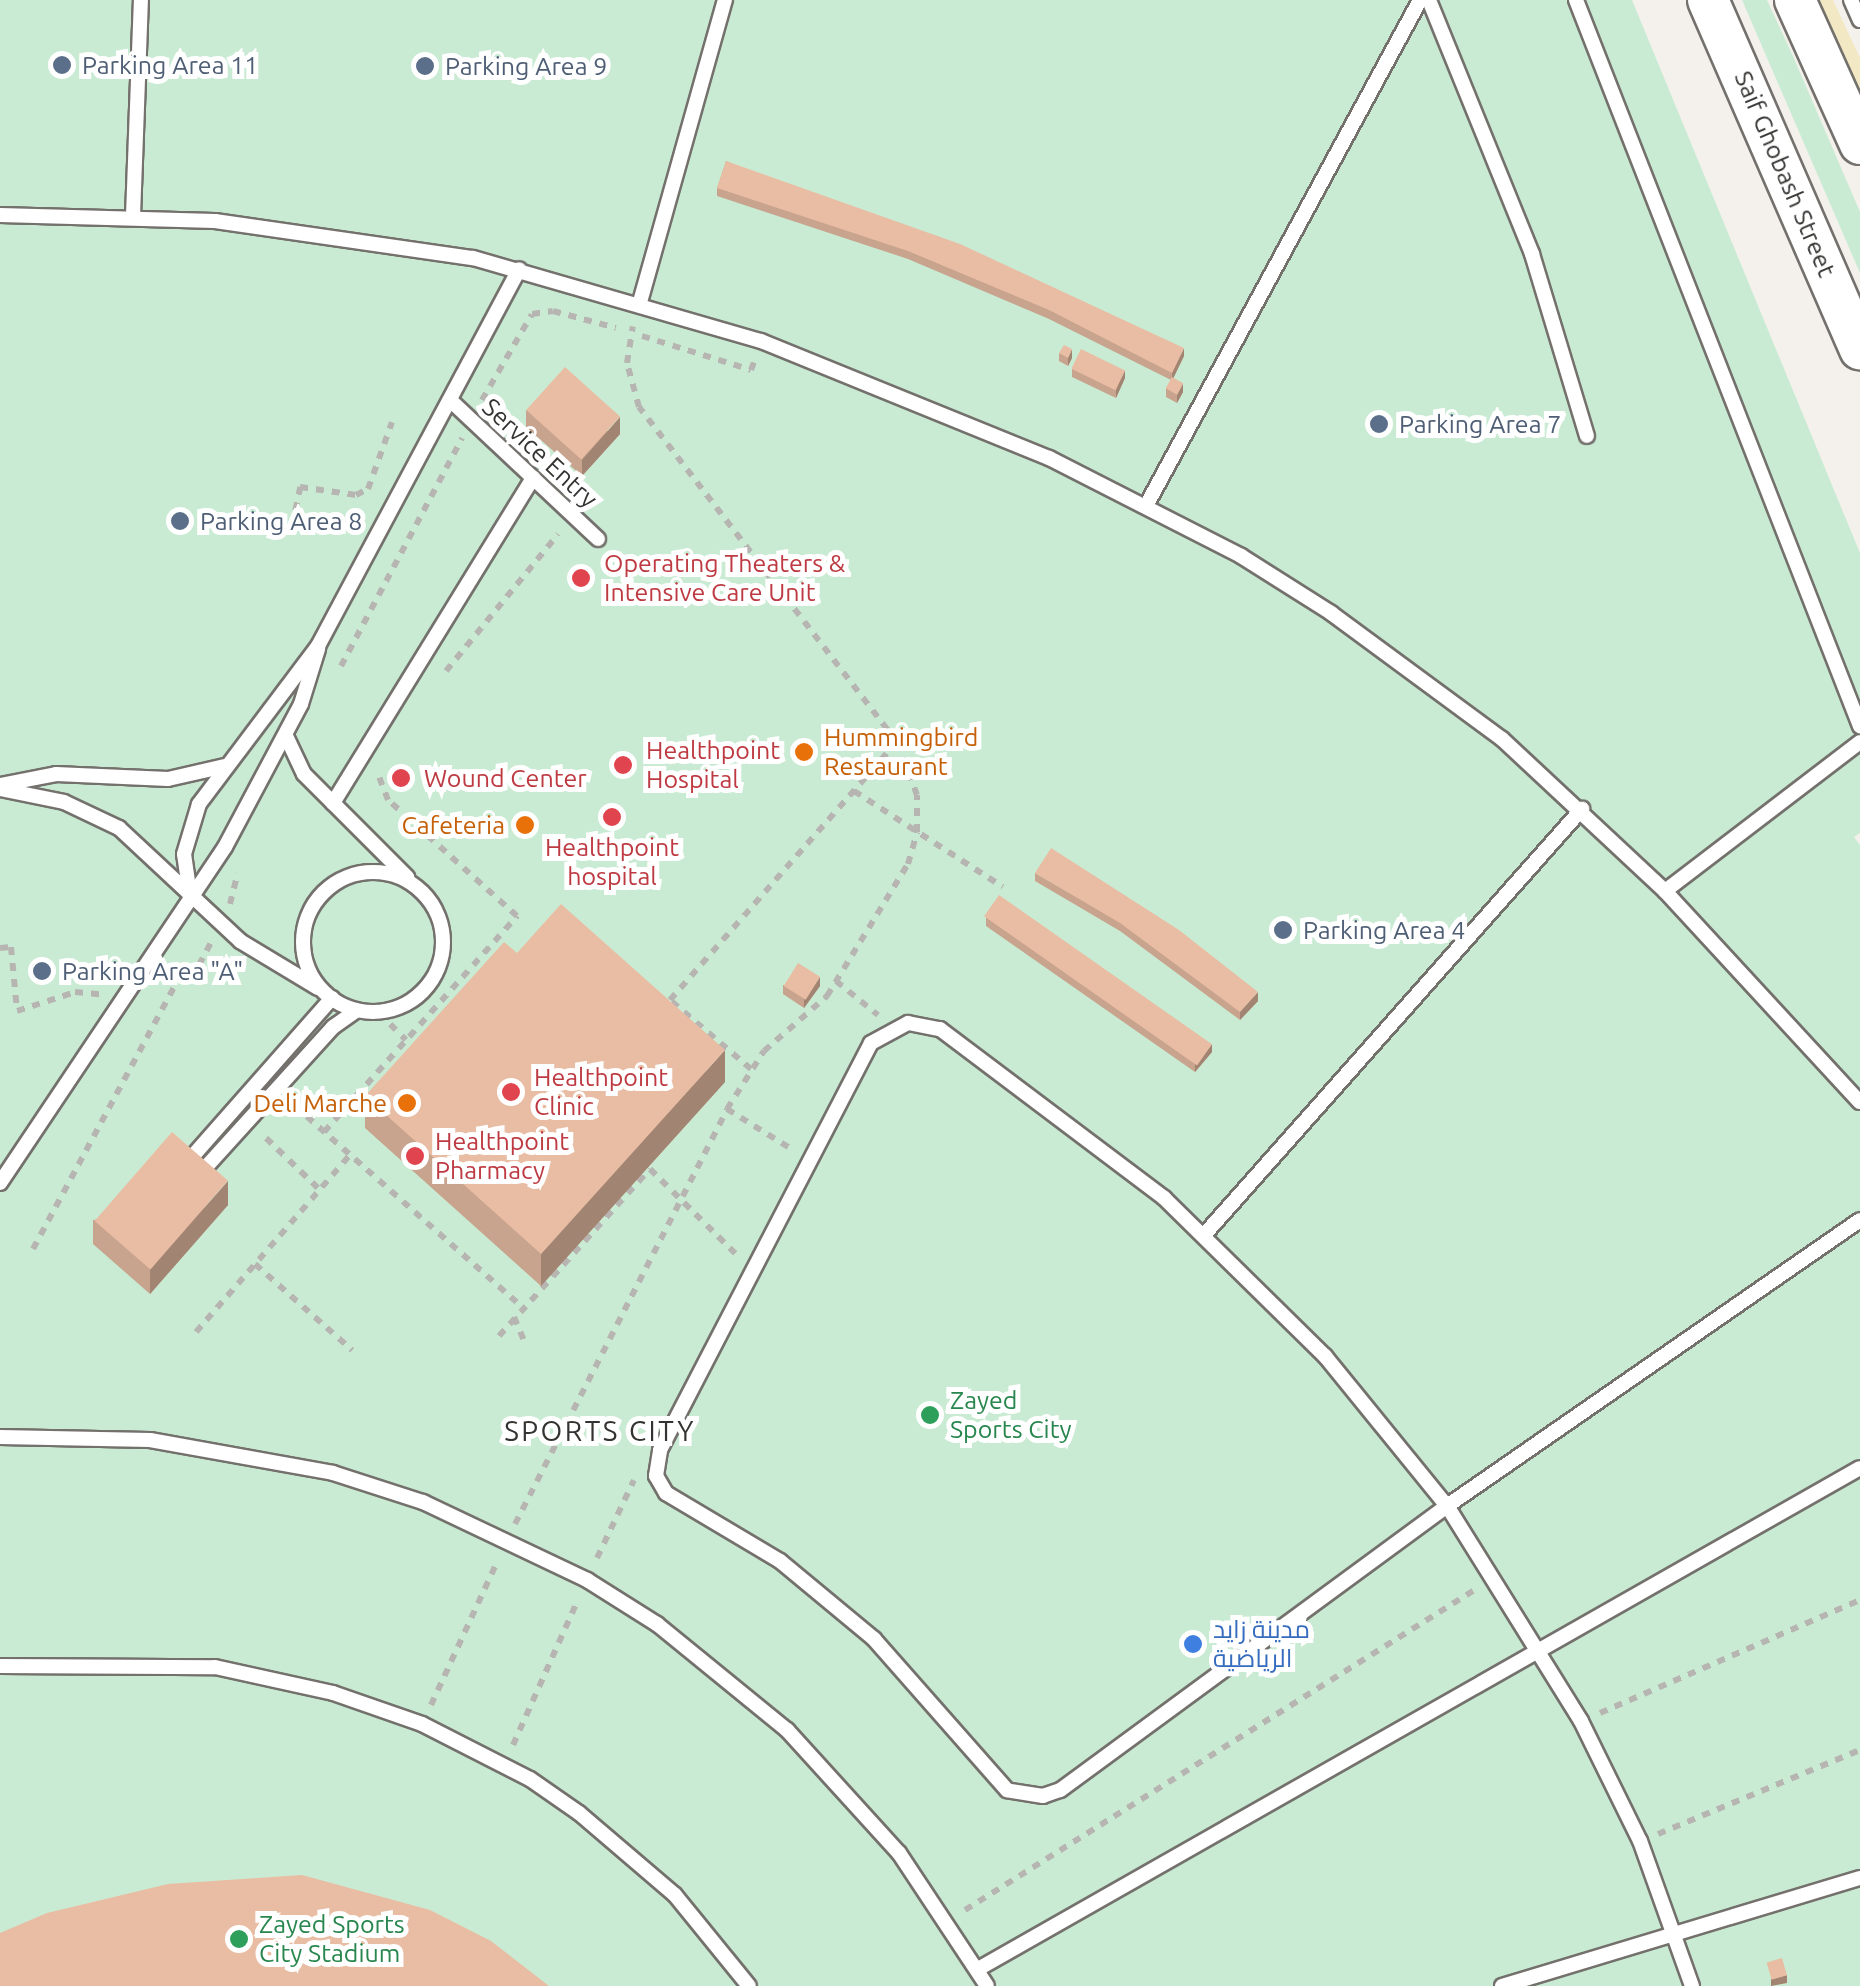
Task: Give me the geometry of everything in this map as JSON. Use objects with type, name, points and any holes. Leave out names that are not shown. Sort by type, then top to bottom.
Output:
[{"type":"street","name":"Saif Ghobash Street","points":[[1708,0],[1860,349]]},
{"type":"street","points":[[1795,0],[1860,144]]},
{"type":"lane","points":[[133,216],[141,0]]},
{"type":"lane","points":[[640,302],[725,0]]},
{"type":"lane","points":[[1146,506],[1420,0]]},
{"type":"lane","points":[[1429,0],[1532,254],[1587,436]]},
{"type":"lane","points":[[1576,0],[1860,726]]},
{"type":"lane","points":[[1851,0],[1860,20]]},
{"type":"lane","points":[[0,215],[133,216],[336,235],[520,270],[640,302],[762,341],[950,413],[1146,506],[1346,623],[1488,728],[1582,809],[1665,890],[1860,1102]]},
{"type":"lane","points":[[0,1183],[225,848],[286,736],[318,646],[520,270]]},
{"type":"lane","name":"Service Entry","points":[[450,400],[598,539]]},
{"type":"lane","points":[[333,803],[533,478]]},
{"type":"lane","points":[[190,895],[184,872],[187,836],[199,804],[318,646]]},
{"type":"lane","points":[[0,787],[64,802],[119,828],[220,924],[266,960],[357,1010],[378,1012],[418,996],[441,961],[440,919],[414,884],[298,766],[286,736]]},
{"type":"lane","points":[[1665,890],[1860,742]]},
{"type":"lane","points":[[0,787],[56,774],[168,779],[226,766]]},
{"type":"lane","points":[[1204,1235],[1582,809]]},
{"type":"lane","points":[[328,994],[310,974],[303,944],[320,895],[345,878],[376,871],[414,884]]},
{"type":"lane","points":[[184,1166],[328,994]]},
{"type":"lane","points":[[196,1177],[334,1027],[357,1010]]},
{"type":"lane","points":[[1692,1986],[1640,1841],[1581,1721],[1538,1645],[1447,1506],[1324,1356],[1204,1235],[1080,1130],[940,1029],[893,1027],[872,1043],[655,1468],[666,1493],[828,1598],[917,1682],[993,1778],[1025,1796],[1060,1790],[1447,1506],[1860,1220]]},
{"type":"lane","points":[[0,1437],[150,1440],[243,1452],[423,1502],[508,1539],[587,1580],[671,1634],[787,1730],[867,1814],[948,1920],[987,1986]]},
{"type":"lane","points":[[978,1969],[1538,1645],[1860,1468]]},
{"type":"lane","points":[[0,1666],[215,1667],[333,1694],[422,1724],[504,1765],[567,1804],[654,1875],[749,1986]]},
{"type":"lane","points":[[1502,1986],[1860,1878]]},
{"type":"path","points":[[422,1724],[508,1539],[727,1109],[751,1069],[836,981],[908,864],[917,832],[917,795],[897,742],[639,407],[628,378],[632,332],[640,302]]},
{"type":"path","points":[[332,682],[532,314],[552,311],[752,370],[762,341]]},
{"type":"path","points":[[292,526],[300,486],[356,495],[368,489],[392,422]]},
{"type":"path","points":[[437,682],[573,516]]},
{"type":"path","points":[[751,1069],[670,1000],[897,742]]},
{"type":"path","points":[[324,1132],[517,916],[388,800],[379,761]]},
{"type":"path","points":[[854,791],[1003,887]]},
{"type":"path","points":[[33,1249],[183,970],[199,964],[238,889],[237,864]]},
{"type":"path","points":[[0,948],[11,947],[17,1011],[86,991],[153,1027]]},
{"type":"path","points":[[836,981],[893,1027]]},
{"type":"path","points":[[378,1012],[406,1040]]},
{"type":"path","points":[[285,1118],[294,1106],[522,1307]]},
{"type":"path","points":[[727,1109],[811,1161]]},
{"type":"path","points":[[275,1128],[265,1140],[320,1190]]},
{"type":"path","points":[[196,1332],[350,1155]]},
{"type":"path","points":[[499,1336],[650,1169],[753,1272]]},
{"type":"path","points":[[255,1264],[352,1350]]},
{"type":"path","points":[[514,1316],[526,1345]]},
{"type":"path","points":[[504,1765],[628,1488],[655,1468]]},
{"type":"path","points":[[948,1920],[1477,1589]]},
{"type":"path","points":[[1581,1721],[1860,1600]]},
{"type":"path","points":[[1640,1841],[1860,1750]]},
{"type":"green space","name":"Zayed Sports City","points":[[0,0],[1632,0],[1860,553],[1860,833],[1854,837],[1860,845],[1860,1986],[0,1986]]},
{"type":"green space","points":[[1742,0],[1767,0],[1793,56],[1860,212],[1860,273]]},
{"type":"sand","points":[[1816,0],[1833,0],[1860,58],[1860,94]]},
{"type":"building","points":[[726,161],[960,244],[1184,348],[1172,373],[1049,310],[908,251],[717,188]]},
{"type":"building","points":[[1064,345],[1072,349],[1068,358],[1059,353]]},
{"type":"building","points":[[1081,349],[1125,370],[1115,390],[1071,369]]},
{"type":"building","points":[[565,367],[620,417],[581,460],[526,410]]},
{"type":"building","points":[[1172,377],[1183,383],[1177,395],[1166,388]]},
{"type":"building","points":[[1051,848],[1179,930],[1258,992],[1240,1012],[1120,923],[1035,873]]},
{"type":"building","points":[[999,895],[1212,1044],[1197,1065],[984,916]]},
{"type":"building","points":[[561,904],[725,1050],[541,1254],[365,1096],[504,942],[517,953]]},
{"type":"building","points":[[798,963],[820,977],[806,1000],[784,986]]},
{"type":"building","points":[[172,1132],[228,1181],[150,1270],[95,1221]]},
{"type":"building","name":"Zayed Sports City Stadium","points":[[302,1875],[430,1910],[491,1941],[549,1986],[0,1986],[0,1933],[47,1913],[168,1884]]},
{"type":"building","points":[[1782,1958],[1787,1975],[1772,1980],[1767,1962]]},
{"type":"place","name":"Parking Area 11","points":[[62,65]]},
{"type":"place","name":"Parking Area 9","points":[[425,66]]},
{"type":"place","name":"Parking Area 7","points":[[1379,424]]},
{"type":"place","name":"Parking Area 8","points":[[180,521]]},
{"type":"place","name":"Operating Theaters & Intensive Care Unit","points":[[581,578]]},
{"type":"place","name":"Hummingbird Restaurant","points":[[804,752]]},
{"type":"place","name":"Healthpoint Hospital","points":[[623,765]]},
{"type":"place","name":"Wound Center","points":[[401,778]]},
{"type":"place","name":"Healthpoint hospital","points":[[612,817]]},
{"type":"place","name":"Cafeteria","points":[[525,825]]},
{"type":"place","name":"Parking Area 4","points":[[1283,930]]},
{"type":"place","name":"Parking Area \"A\"","points":[[42,971]]},
{"type":"place","name":"Healthpoint Clinic","points":[[511,1092]]},
{"type":"place","name":"Deli Marche","points":[[407,1103]]},
{"type":"place","name":"Healthpoint Pharmacy","points":[[415,1156]]},
{"type":"place","name":"Zayed Sports City","points":[[930,1415]]},
{"type":"place","name":"مدينة زايد الرياضية","points":[[1193,1644]]},
{"type":"place","name":"Zayed Sports City Stadium","points":[[239,1939]]},
{"type":"district","name":"SPORTS CITY","points":[[600,1431]]}]
